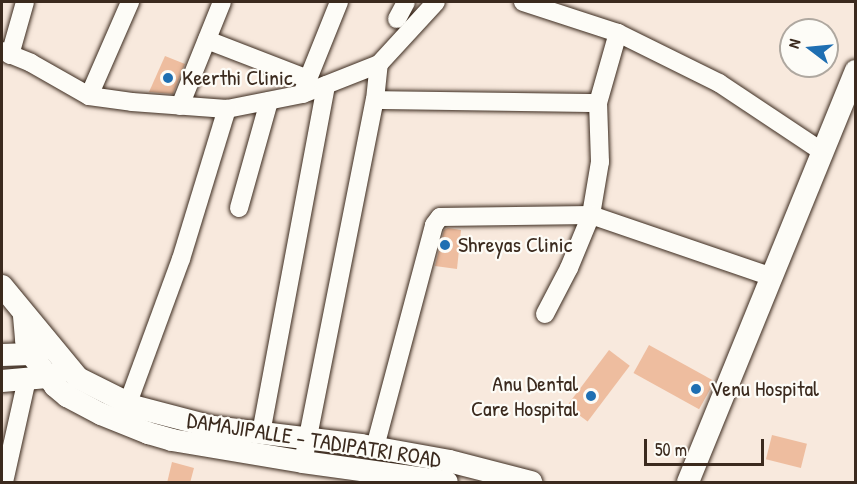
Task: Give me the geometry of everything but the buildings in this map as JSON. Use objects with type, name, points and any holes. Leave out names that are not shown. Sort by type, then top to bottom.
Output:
[{"type":"main road","points":[[688,483],[855,71]]},
{"type":"main road","name":"DAMAJIPALLE - TADIPATRI ROAD","points":[[2,286],[24,316],[26,340],[87,384],[128,404],[213,427],[375,447],[475,467],[531,483]]},
{"type":"main road","points":[[2,356],[41,350]]},
{"type":"main road","name":"DAMAJIPALLE - TADIPATRI ROAD","points":[[41,350],[37,378],[102,414],[154,435],[303,462],[352,476],[447,483]]},
{"type":"main road","points":[[2,381],[37,378],[69,369]]},
{"type":"street","points":[[25,2],[6,53],[31,63],[89,96],[227,109],[269,100],[305,86],[326,85],[379,64],[436,2]]},
{"type":"street","points":[[89,96],[130,2]]},
{"type":"street","points":[[180,106],[222,2]]},
{"type":"street","points":[[305,86],[339,2]]},
{"type":"street","points":[[397,19],[406,2]]},
{"type":"street","points":[[523,2],[618,33],[725,87],[823,152]]},
{"type":"street","points":[[545,314],[569,268],[591,215],[600,162],[598,103],[618,33]]},
{"type":"street","points":[[207,40],[305,86]]},
{"type":"street","points":[[303,462],[375,100],[379,64]]},
{"type":"street","points":[[261,433],[326,85]]},
{"type":"street","points":[[239,208],[269,100]]},
{"type":"street","points":[[375,100],[598,103]]},
{"type":"street","points":[[128,404],[181,259],[227,109]]},
{"type":"street","points":[[375,447],[434,225],[440,217],[591,215],[772,277]]},
{"type":"street","points":[[4,483],[37,378]]},
{"type":"place","name":"Keerthi Clinic","points":[[168,78]]},
{"type":"place","name":"Shreyas Clinic","points":[[445,245]]},
{"type":"place","name":"Venu Hospital","points":[[696,389]]},
{"type":"place","name":"Anu Dental Care Hospital","points":[[591,396]]}]
